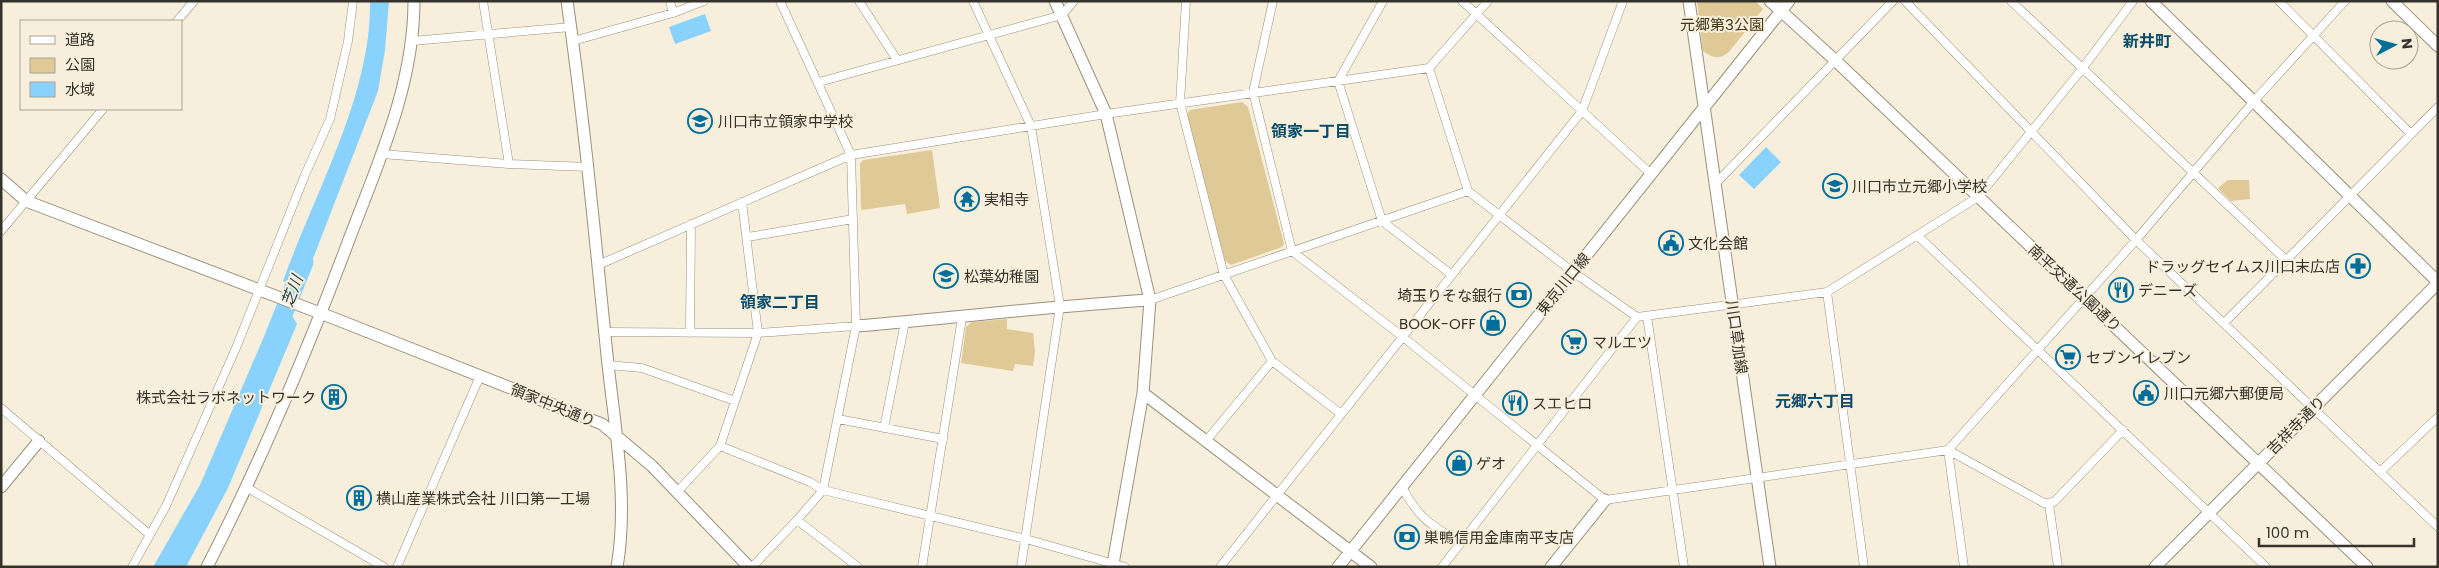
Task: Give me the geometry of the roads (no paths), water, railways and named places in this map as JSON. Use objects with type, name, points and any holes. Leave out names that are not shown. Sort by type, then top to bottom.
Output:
[{"type":"street","points":[[178,20],[194,1]]},
{"type":"street","points":[[132,567],[166,506],[262,291],[305,175],[330,119],[348,41],[353,1]]},
{"type":"street","points":[[207,567],[283,407],[318,312],[382,154],[400,99],[412,41],[414,1]]},
{"type":"street","points":[[483,1],[509,164]]},
{"type":"street","points":[[567,1],[589,167],[615,434],[622,518],[617,567]]},
{"type":"street","points":[[670,1],[673,13]]},
{"type":"street","points":[[573,41],[673,13],[704,1]]},
{"type":"street","points":[[750,567],[797,520],[823,490],[856,326],[852,155],[780,1]]},
{"type":"street","points":[[859,1],[897,60]]},
{"type":"street","points":[[973,1],[1031,126],[1060,306],[1022,567]]},
{"type":"street","points":[[720,446],[810,482],[823,490],[1026,539],[1117,566],[1143,393],[1150,300],[1106,114],[1055,1]]},
{"type":"street","points":[[819,82],[1062,15],[1074,1]]},
{"type":"street","points":[[1186,1],[1180,103],[1224,275],[1272,361],[1341,414]]},
{"type":"street","points":[[1272,1],[1254,92],[1292,251],[1403,337],[1605,500]]},
{"type":"street","points":[[1383,1],[1338,81],[1382,221],[1452,275]]},
{"type":"street","points":[[1462,1],[1652,174]]},
{"type":"street","points":[[598,265],[852,155],[1106,114],[1429,68],[1488,1]]},
{"type":"street","points":[[1220,567],[1582,111],[1623,1]]},
{"type":"street","name":"川口草加線","points":[[1689,1],[1770,567]]},
{"type":"street","name":"南平交通公園通り","points":[[1770,1],[1836,61],[2367,567]]},
{"type":"street","name":"東京川口線","points":[[1338,567],[1789,1]]},
{"type":"street","points":[[1715,184],[1893,1]]},
{"type":"street","points":[[1905,1],[2136,240],[2438,527]]},
{"type":"street","points":[[2012,1],[2286,260]]},
{"type":"street","points":[[1429,68],[1468,191],[1572,272],[1637,317],[1827,292],[1918,236],[1978,197],[2082,69],[2133,1]]},
{"type":"street","points":[[2151,1],[2438,283]]},
{"type":"street","points":[[2279,1],[2411,134]]},
{"type":"street","points":[[1964,567],[1948,450],[2083,296],[2136,240],[2254,101],[2345,1]]},
{"type":"street","points":[[2392,1],[2438,46]]},
{"type":"street","points":[[412,41],[571,27]]},
{"type":"street","points":[[2224,323],[2438,107]]},
{"type":"street","points":[[1,231],[102,110]]},
{"type":"street","points":[[382,154],[509,164],[589,167]]},
{"type":"street","points":[[1,179],[26,201]]},
{"type":"street","points":[[605,332],[758,334],[962,318],[1060,306],[1150,300],[1468,191]]},
{"type":"street","name":"領家中央通り","points":[[26,201],[318,312],[602,424],[652,466],[750,567]]},
{"type":"street","points":[[677,492],[720,446],[758,334],[748,237],[742,202]]},
{"type":"street","points":[[748,237],[853,219]]},
{"type":"street","points":[[690,333],[691,224]]},
{"type":"street","points":[[1918,236],[2266,567]]},
{"type":"street","name":"吉祥寺通り","points":[[2155,567],[2438,283]]},
{"type":"street","points":[[1827,292],[1864,567]]},
{"type":"street","points":[[1647,316],[1684,567]]},
{"type":"street","points":[[1442,567],[1637,317]]},
{"type":"street","points":[[922,567],[962,318]]},
{"type":"street","points":[[884,428],[905,322]]},
{"type":"street","points":[[1206,441],[1272,361]]},
{"type":"street","points":[[608,365],[642,368],[735,401]]},
{"type":"street","points":[[397,567],[480,376]]},
{"type":"street","points":[[1143,393],[1371,567]]},
{"type":"street","points":[[1,408],[150,535]]},
{"type":"street","points":[[2380,472],[2438,417]]},
{"type":"street","points":[[838,419],[943,439]]},
{"type":"street","points":[[1550,567],[1605,500],[1948,450],[2049,504],[2054,502],[2123,430]]},
{"type":"street","points":[[1,486],[39,441]]},
{"type":"street","points":[[246,487],[384,567]]},
{"type":"street","points":[[1402,488],[1412,506],[1425,522],[1461,543]]},
{"type":"street","points":[[2049,504],[2058,567]]},
{"type":"street","points":[[797,520],[858,567]]},
{"type":"water","points":[[370,1],[389,1],[385,50],[378,91],[302,287],[283,281],[352,108],[362,72],[368,36]]},
{"type":"water","points":[[705,14],[711,31],[675,44],[669,27]]},
{"type":"water","points":[[1766,147],[1781,162],[1754,189],[1739,175]]},
{"type":"water","points":[[275,311],[293,317],[297,324],[228,488],[186,567],[153,567],[200,485]]},
{"type":"waterway","name":"芝川","points":[[274,337],[304,262]]},
{"type":"place","name":"川口市立領家中学校","points":[[700,121]]},
{"type":"place","name":"川口市立元郷小学校","points":[[1835,186]]},
{"type":"place","name":"実相寺","points":[[967,199]]},
{"type":"place","name":"文化会館","points":[[1671,243]]},
{"type":"place","name":"ドラッグセイムス川口末広店","points":[[2358,266]]},
{"type":"place","name":"松葉幼稚園","points":[[946,276]]},
{"type":"place","name":"デニーズ","points":[[2121,290]]},
{"type":"place","name":"埼玉りそな銀行","points":[[1519,295]]},
{"type":"place","name":"BOOK-OFF","points":[[1493,323]]},
{"type":"place","name":"マルエツ","points":[[1574,342]]},
{"type":"place","name":"セブンイレブン","points":[[2068,357]]},
{"type":"place","name":"川口元郷六郵便局","points":[[2146,393]]},
{"type":"place","name":"株式会社ラボネットワーク","points":[[334,397]]},
{"type":"place","name":"スエヒロ","points":[[1515,403]]},
{"type":"place","name":"ゲオ","points":[[1459,463]]},
{"type":"place","name":"横山産業株式会社 川口第一工場","points":[[359,498]]},
{"type":"place","name":"巣鴨信用金庫南平支店","points":[[1407,537]]},
{"type":"district","name":"新井町","points":[[2147,41]]},
{"type":"district","name":"領家一丁目","points":[[1311,131]]},
{"type":"district","name":"領家二丁目","points":[[780,302]]},
{"type":"district","name":"元郷六丁目","points":[[1815,401]]},
{"type":"park label","name":"元郷第3公園","points":[[1722,24]]}]
